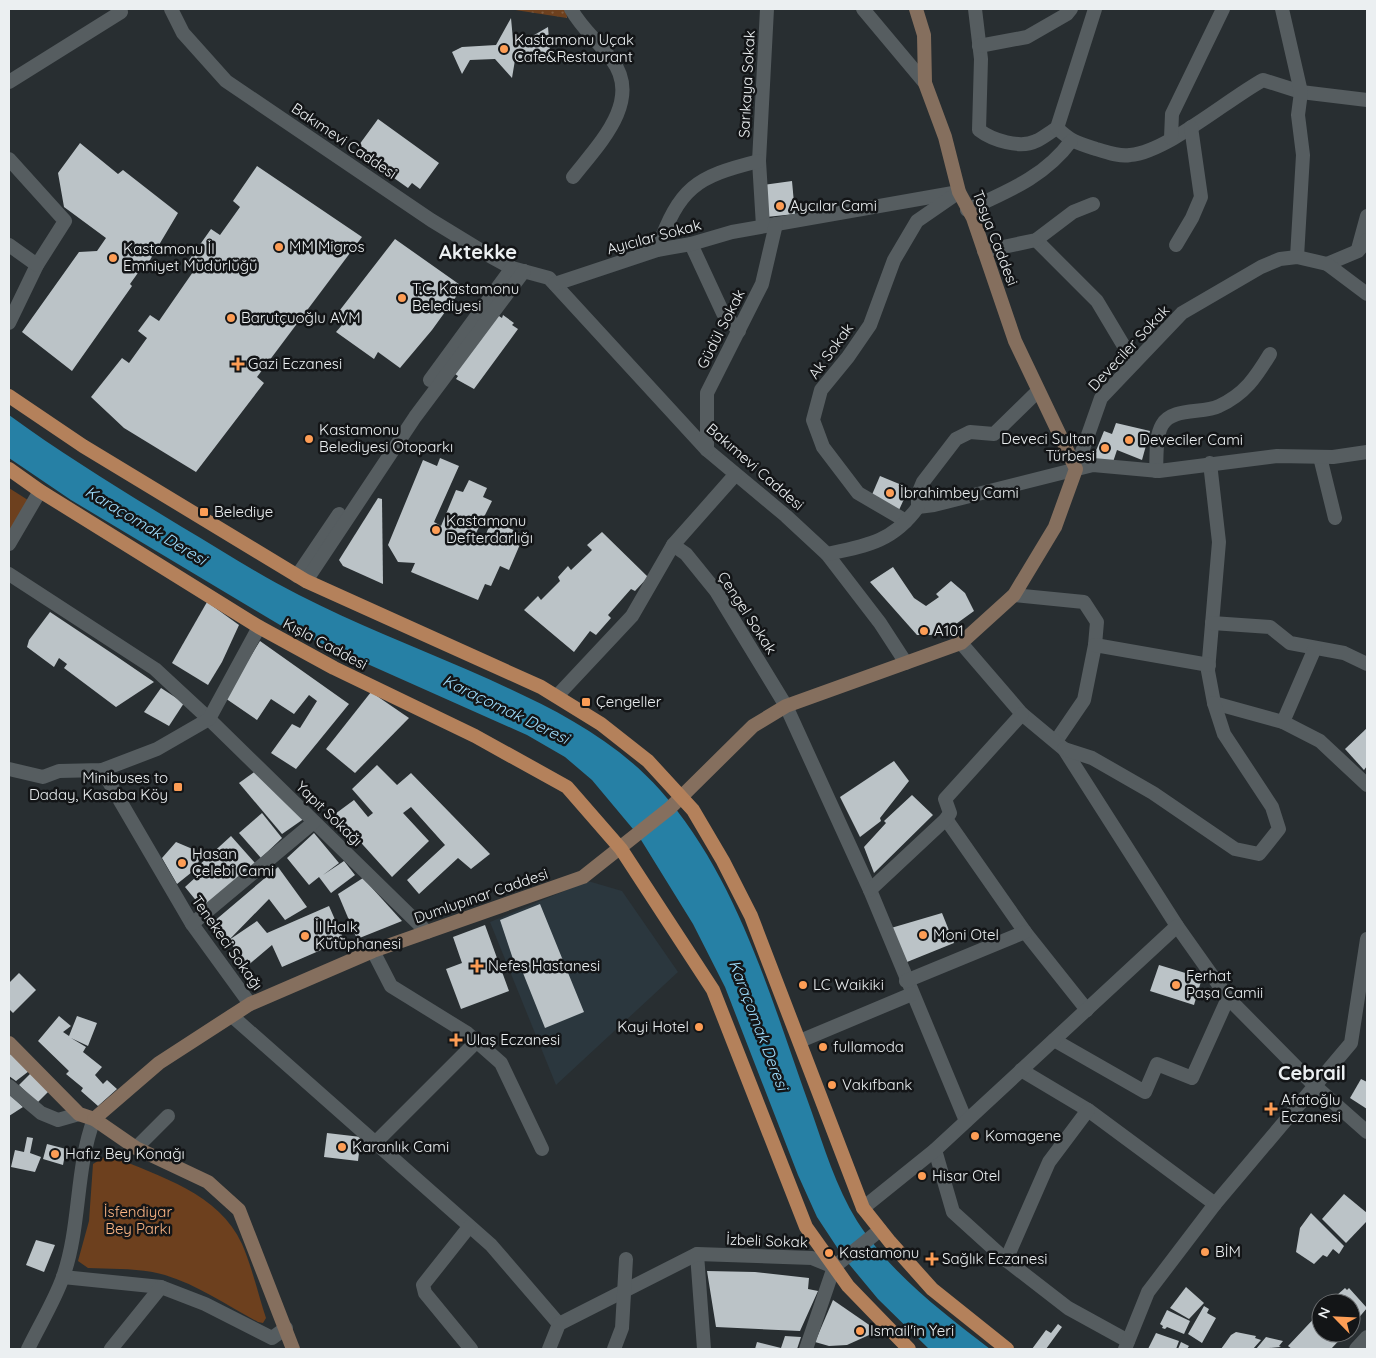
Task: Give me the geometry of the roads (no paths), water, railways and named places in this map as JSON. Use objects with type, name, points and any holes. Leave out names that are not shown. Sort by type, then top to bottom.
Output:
[{"type":"main road","name":"Tosya Caddesi","points":[[916,9],[924,35],[925,83],[945,137],[960,192],[972,218],[1015,341],[1076,469]]},
{"type":"main road","points":[[9,396],[83,446],[302,578],[557,696],[628,744],[682,796],[723,861],[751,916],[863,1208],[932,1289],[1008,1349]]},
{"type":"main road","name":"Kışla Caddesi","points":[[9,469],[40,491],[259,628],[334,668],[475,736],[567,787],[622,849],[713,990],[806,1227],[848,1286],[909,1349]]},
{"type":"main road","points":[[961,643],[1014,595],[1055,526],[1076,469]]},
{"type":"main road","name":"Dumlupınar Caddesi","points":[[94,1120],[160,1063],[250,1004],[373,951],[583,878],[622,849],[682,796],[753,726],[786,706],[961,643]]},
{"type":"main road","points":[[9,1043],[78,1114],[94,1120],[136,1148],[208,1182],[239,1210],[293,1349]]},
{"type":"street","points":[[9,82],[121,12],[119,9]]},
{"type":"street","name":"Bakımevi Caddesi","points":[[171,9],[183,33],[226,81],[431,220],[518,269],[549,278],[707,450],[786,516],[827,554],[880,623],[906,663]]},
{"type":"street","points":[[571,9],[585,30],[620,70],[624,84],[618,114],[608,132],[573,176]]},
{"type":"street","name":"Sarıkaya Sokak","points":[[759,161],[767,9]]},
{"type":"street","points":[[863,9],[925,83]]},
{"type":"street","points":[[975,9],[981,58],[979,130],[985,135],[1023,144],[1035,142],[1057,128],[1095,9]]},
{"type":"street","points":[[979,46],[1026,38],[1067,14],[1071,9]]},
{"type":"street","points":[[1171,138],[1172,114],[1223,9]]},
{"type":"street","points":[[1282,9],[1301,92],[1298,115],[1303,155],[1297,257]]},
{"type":"street","points":[[1057,128],[1071,141],[1112,154],[1130,156],[1156,147],[1190,127],[1239,93],[1263,80],[1301,92],[1367,100]]},
{"type":"street","points":[[1176,245],[1192,218],[1201,197],[1190,127]]},
{"type":"street","points":[[967,210],[1015,188],[1044,170],[1058,158],[1071,141]]},
{"type":"street","points":[[9,159],[65,221],[37,265],[9,323]]},
{"type":"street","points":[[657,250],[670,217],[694,184],[719,171],[759,161],[770,225]]},
{"type":"street","name":"Ayıcılar Sokak","points":[[555,284],[657,250],[770,225],[960,192]]},
{"type":"street","name":"Ak Sokak","points":[[906,521],[858,493],[824,447],[813,420],[821,390],[848,357],[870,324],[894,260],[917,221],[960,192]]},
{"type":"street","points":[[984,251],[1036,240],[1072,212],[1093,204]]},
{"type":"street","points":[[1358,251],[1367,216]]},
{"type":"street","name":"Güdül Sokak","points":[[707,450],[707,393],[762,284],[770,225]]},
{"type":"street","points":[[1036,240],[1097,301],[1134,363]]},
{"type":"street","points":[[1327,264],[1358,251],[1367,240]]},
{"type":"street","points":[[691,244],[723,314],[739,332]]},
{"type":"street","points":[[9,245],[37,265]]},
{"type":"street","name":"Deveciler Sokak","points":[[1076,469],[1101,398],[1182,313],[1261,266],[1280,259],[1297,257],[1327,264]]},
{"type":"street","points":[[1327,264],[1367,294]]},
{"type":"street","points":[[302,578],[453,348],[518,269]]},
{"type":"street","points":[[1156,471],[1158,438],[1161,425],[1167,418],[1219,407],[1251,384],[1270,354]]},
{"type":"street","points":[[827,554],[877,542],[906,521],[918,507],[918,494],[923,482],[956,439],[970,432],[994,434],[1038,391]]},
{"type":"street","points":[[918,507],[934,505],[1093,465],[1156,471],[1277,456],[1320,457],[1367,452]]},
{"type":"street","points":[[1320,457],[1334,518]]},
{"type":"street","points":[[961,643],[1022,714],[1060,745],[1092,758],[1153,793],[1235,849],[1259,854],[1279,828],[1272,807],[1224,734],[1214,703],[1208,665],[1219,542],[1210,463]]},
{"type":"street","points":[[557,696],[632,616],[673,546],[735,474]]},
{"type":"street","points":[[9,544],[40,491]]},
{"type":"street","name":"Çengel Sokak","points":[[673,546],[686,554],[716,591],[786,706],[870,890],[909,988],[966,1121]]},
{"type":"street","name":"Yapıt Sokağı","points":[[9,574],[155,669],[210,719],[427,932]]},
{"type":"street","points":[[1014,595],[1084,602],[1097,622],[1095,645],[1084,700],[1060,745]]},
{"type":"street","points":[[1212,623],[1270,627],[1290,643],[1344,653],[1367,664]]},
{"type":"street","points":[[9,769],[43,777],[59,771],[102,770],[156,749],[210,719],[259,628]]},
{"type":"street","points":[[1095,645],[1208,665]]},
{"type":"street","points":[[1283,722],[1316,648]]},
{"type":"street","points":[[1214,703],[1283,722],[1320,741],[1367,785]]},
{"type":"street","points":[[870,890],[946,819],[950,812],[945,799],[1022,714]]},
{"type":"street","points":[[1060,745],[1177,926],[1228,998],[1315,1086],[1367,1132]]},
{"type":"street","name":"Tenekeci Sokağı","points":[[102,770],[192,924],[250,1004]]},
{"type":"street","points":[[946,819],[1025,932],[1087,1010]]},
{"type":"street","points":[[192,924],[314,822]]},
{"type":"street","points":[[863,1208],[935,1150],[1177,926]]},
{"type":"street","points":[[800,1040],[1025,932]]},
{"type":"street","points":[[935,1150],[953,1212],[1006,1260],[1068,1308],[1126,1345],[1148,1292],[1215,1204],[1350,1043],[1364,984],[1364,950],[1367,939]]},
{"type":"street","points":[[373,951],[391,986],[476,1041],[502,1063],[542,1149]]},
{"type":"street","points":[[1054,1040],[1145,1092],[1157,1064],[1192,1078],[1228,998]]},
{"type":"street","points":[[232,1016],[374,1144],[491,1245],[559,1324]]},
{"type":"street","points":[[374,1144],[476,1041]]},
{"type":"street","points":[[1021,1070],[1088,1110],[1215,1204]]},
{"type":"street","points":[[9,1086],[41,1113],[58,1120],[78,1114]]},
{"type":"street","points":[[1006,1260],[1049,1162],[1088,1110]]},
{"type":"street","points":[[136,1148],[168,1116]]},
{"type":"street","points":[[28,1349],[63,1277],[77,1212],[87,1139],[94,1120]]},
{"type":"street","points":[[469,1227],[423,1286],[425,1293],[471,1349]]},
{"type":"street","points":[[806,1349],[834,1267],[880,1230]]},
{"type":"street","points":[[548,1349],[559,1324],[697,1254],[704,1349]]},
{"type":"street","name":"İzbeli Sokak","points":[[697,1254],[812,1258],[834,1267]]},
{"type":"street","points":[[614,1349],[622,1328],[626,1260]]},
{"type":"street","points":[[63,1277],[161,1288],[205,1304],[272,1338],[286,1328]]},
{"type":"street","points":[[111,1349],[161,1288]]},
{"type":"street","points":[[1356,1349],[1367,1337]]},
{"type":"water","name":"Karaçomak Deresi","points":[[9,415],[94,473],[269,579],[341,615],[546,706],[595,735],[640,769],[660,790],[688,825],[732,901],[766,984],[831,1167],[857,1221],[870,1240],[901,1275],[990,1349],[929,1349],[878,1299],[844,1258],[817,1217],[798,1175],[725,987],[693,924],[638,835],[592,780],[565,757],[527,735],[280,625],[71,500],[9,458]]},
{"type":"place","name":"Kastamonu Uçak Cafe&Restaurant","points":[[504,49]]},
{"type":"place","name":"Aycılar Cami","points":[[780,206]]},
{"type":"place","name":"MM Migros","points":[[279,247]]},
{"type":"place","name":"Kastamonu İl Emniyet Müdürlüğü","points":[[113,258]]},
{"type":"place","name":"T.C. Kastamonu Belediyesi","points":[[402,298]]},
{"type":"place","name":"Barutçuoğlu AVM","points":[[231,318]]},
{"type":"place","name":"Gazi Eczanesi","points":[[238,364]]},
{"type":"place","name":"Kastamonu Belediyesi Otoparkı","points":[[309,439]]},
{"type":"place","name":"Deveciler Cami","points":[[1129,440]]},
{"type":"place","name":"Deveci Sultan Türbesi","points":[[1105,448]]},
{"type":"place","name":"İbrahimbey Cami","points":[[890,493]]},
{"type":"place","name":"Belediye","points":[[204,512]]},
{"type":"place","name":"Kastamonu Defterdarlığı","points":[[436,530]]},
{"type":"place","name":"A101","points":[[924,631]]},
{"type":"place","name":"Çengeller","points":[[586,702]]},
{"type":"place","name":"Minibuses to Daday, Kasaba Köy","points":[[178,787]]},
{"type":"place","name":"Hasan Çelebi Cami","points":[[182,863]]},
{"type":"place","name":"Moni Otel","points":[[923,935]]},
{"type":"place","name":"İl Halk Kütüphanesi","points":[[305,936]]},
{"type":"place","name":"Nefes Hastanesi","points":[[477,966]]},
{"type":"place","name":"LC Waikiki","points":[[803,985]]},
{"type":"place","name":"Ferhat Paşa Camii","points":[[1176,985]]},
{"type":"place","name":"Kayi Hotel","points":[[699,1027]]},
{"type":"place","name":"Ulaş Eczanesi","points":[[456,1040]]},
{"type":"place","name":"fullamoda","points":[[823,1047]]},
{"type":"place","name":"Vakıfbank","points":[[832,1085]]},
{"type":"place","name":"Afatoğlu Eczanesi","points":[[1271,1109]]},
{"type":"place","name":"Komagene","points":[[975,1136]]},
{"type":"place","name":"Karanlık Cami","points":[[342,1147]]},
{"type":"place","name":"Hafız Bey Konağı","points":[[55,1154]]},
{"type":"place","name":"Hisar Otel","points":[[922,1176]]},
{"type":"place","name":"BİM","points":[[1205,1252]]},
{"type":"place","name":"Kastamonu","points":[[829,1253]]},
{"type":"place","name":"Sağlık Eczanesi","points":[[932,1259]]},
{"type":"place","name":"Ismail'in Yeri","points":[[860,1331]]},
{"type":"district","name":"Aktekke","points":[[478,252]]},
{"type":"district","name":"Cebrail","points":[[1312,1073]]},
{"type":"park label","name":"İsfendiyar Bey Parkı","points":[[138,1220]]}]
